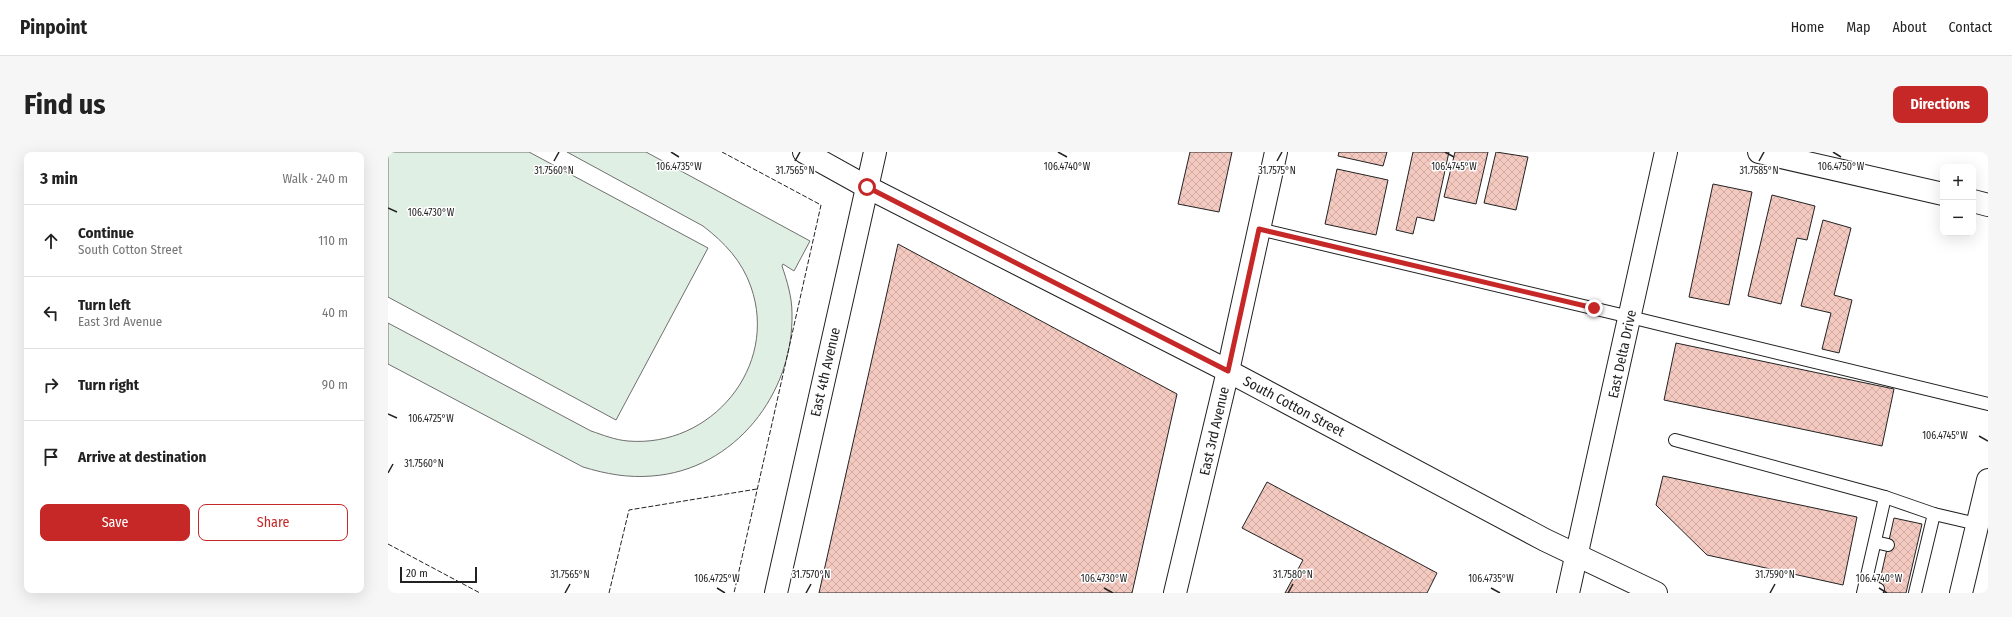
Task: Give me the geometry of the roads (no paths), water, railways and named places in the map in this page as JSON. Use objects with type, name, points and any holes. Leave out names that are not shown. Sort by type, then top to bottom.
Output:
[{"type":"street","name":"South Cotton Street","points":[[804,152],[867,187],[1228,371],[1544,540],[1656,593]]},
{"type":"street","name":"East 4th Avenue","points":[[776,593],[875,152]]},
{"type":"street","name":"East 3rd Avenue","points":[[1175,593],[1228,371],[1276,152]]},
{"type":"street","name":"East Delta Drive","points":[[1568,593],[1666,152]]},
{"type":"street","points":[[1759,152],[1940,193]]},
{"type":"street","points":[[1976,202],[1988,205]]},
{"type":"street","points":[[1961,593],[1988,480]]},
{"type":"lane","points":[[1259,229],[1630,316],[1988,404]]},
{"type":"lane","points":[[1675,440],[1885,497],[1934,514],[1977,524]]},
{"type":"lane","points":[[1878,589],[1864,589],[1885,497]]},
{"type":"lane","points":[[1915,593],[1920,554],[1934,514]]},
{"type":"lane","points":[[1875,542],[1888,545]]}]
